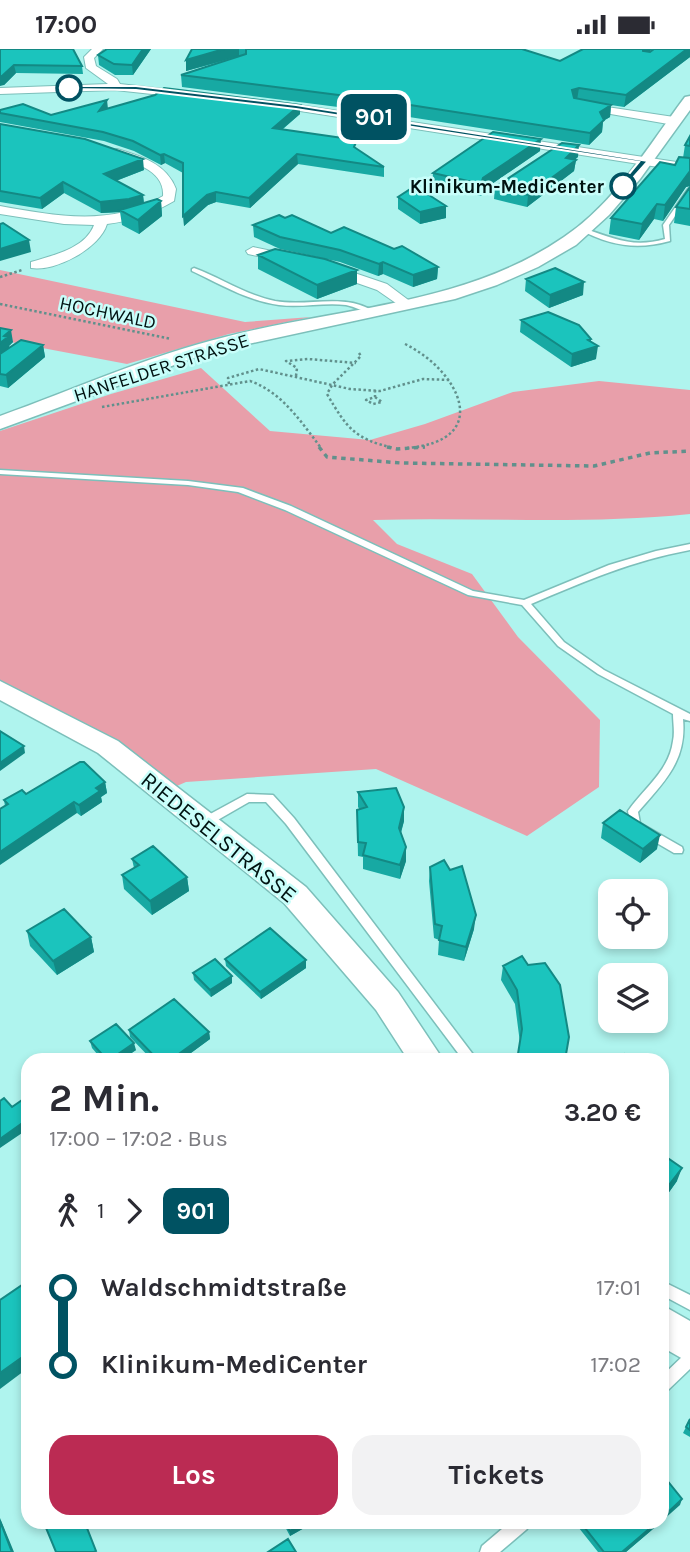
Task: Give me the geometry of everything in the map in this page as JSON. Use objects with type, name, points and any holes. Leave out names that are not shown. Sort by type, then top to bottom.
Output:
[{"type":"street","points":[[99,49],[87,53],[91,68],[113,81],[115,87]]},
{"type":"street","points":[[166,92],[180,80]]},
{"type":"street","points":[[0,92],[115,87],[198,96]]},
{"type":"street","name":"HANFELDER STRASSE","points":[[1,422],[145,367],[210,348],[474,288],[526,267],[570,241],[597,219],[690,100]]},
{"type":"street","points":[[259,103],[377,118],[690,167]]},
{"type":"street","points":[[576,106],[674,121]]},
{"type":"street","points":[[546,155],[557,147]]},
{"type":"street","points":[[0,210],[72,220],[102,220],[124,218],[158,207],[169,198],[172,189],[167,178],[152,168],[108,151]]},
{"type":"street","points":[[36,265],[86,246],[100,234],[102,220]]},
{"type":"street","points":[[253,251],[307,263],[382,288],[408,305]]},
{"type":"street","name":"RIEDESELSTRASSE","points":[[0,689],[108,747],[295,895],[387,1000],[423,1053]]},
{"type":"street","points":[[669,1329],[690,1344]]},
{"type":"lane","points":[[584,230],[628,246],[646,247],[668,240],[666,225],[690,190]]},
{"type":"lane","points":[[194,270],[274,302],[297,305],[347,301],[372,312]]},
{"type":"lane","points":[[0,472],[188,483],[240,490],[300,513],[471,593],[525,603],[612,567],[690,547]]},
{"type":"lane","points":[[525,603],[561,643],[601,672],[690,718]]},
{"type":"lane","points":[[678,714],[681,731],[677,755],[633,811],[635,825],[678,851]]},
{"type":"lane","points":[[202,824],[247,798],[269,798],[290,821],[466,1053]]},
{"type":"lane","points":[[669,1292],[690,1303]]},
{"type":"lane","points":[[669,1379],[690,1359]]},
{"type":"lane","points":[[488,1552],[514,1529]]},
{"type":"path","name":"HOCHWALD","points":[[0,304],[210,348]]},
{"type":"path","points":[[359,353],[361,356],[356,363],[332,385],[327,394],[334,413],[348,429],[366,442],[405,450],[427,447],[445,440],[457,428],[462,414],[459,396],[450,380],[420,350],[405,344]]},
{"type":"path","points":[[296,376],[297,368],[286,361],[308,359],[356,363]]},
{"type":"path","points":[[229,384],[228,378],[259,369],[332,385],[375,390],[393,389],[424,379],[450,380]]},
{"type":"path","points":[[92,409],[250,381],[261,382],[295,417],[327,457],[401,463],[594,466],[650,453],[690,451]]},
{"type":"path","points":[[375,390],[375,397]]},
{"type":"shaded area","points":[[0,270],[245,322],[311,317],[229,334],[127,364],[0,340]]},
{"type":"shaded area","points":[[201,368],[270,431],[370,440],[425,424],[513,392],[599,381],[690,390],[690,514],[572,520],[373,520],[397,544],[472,574],[518,637],[600,720],[599,787],[527,836],[376,769],[186,782],[163,792],[0,692],[0,431],[111,394]]},
{"type":"building","points":[[0,49],[73,49],[82,66],[14,65],[0,77]]},
{"type":"building","points":[[107,49],[143,49],[132,65],[114,64],[98,55]]},
{"type":"building","points":[[192,49],[224,49],[186,60]]},
{"type":"building","points":[[246,49],[522,49],[560,61],[583,49],[643,49],[650,52],[654,49],[687,49],[626,95],[579,88],[572,90],[574,98],[611,105],[600,112],[604,120],[590,133],[378,100],[181,75],[246,54]]},
{"type":"building","points":[[164,88],[300,105],[273,128],[357,140],[354,147],[384,167],[297,154],[249,198],[216,192],[207,195],[183,216],[183,163],[133,141],[103,132],[0,113],[0,110],[23,104],[51,115],[107,100],[99,111],[155,95]]},
{"type":"building","points":[[0,124],[85,139],[143,159],[104,174],[143,195],[100,202],[63,182],[40,198],[0,191]]},
{"type":"building","points":[[493,132],[541,139],[483,178],[481,184],[433,173]]},
{"type":"building","points":[[562,143],[579,145],[566,158],[576,160],[528,195],[495,187]]},
{"type":"building","points":[[679,157],[690,158],[690,171],[665,205],[657,204],[642,224],[611,218],[660,162],[675,165]]},
{"type":"building","points":[[415,186],[446,206],[420,212],[398,197]]},
{"type":"building","points":[[690,187],[690,209],[676,207]]},
{"type":"building","points":[[157,199],[161,201],[138,220],[120,210]]},
{"type":"building","points":[[279,215],[285,218],[292,215],[331,233],[344,227],[394,249],[402,246],[438,267],[413,275],[383,262],[379,264],[340,250],[280,237],[253,225]]},
{"type":"building","points":[[3,223],[29,240],[0,249],[0,224]]},
{"type":"building","points":[[275,249],[325,259],[357,270],[317,285],[258,255]]},
{"type":"building","points":[[555,268],[584,282],[550,295],[526,279]]},
{"type":"building","points":[[548,312],[579,325],[591,339],[588,340],[598,346],[572,354],[521,320]]},
{"type":"building","points":[[0,328],[11,330],[4,336],[8,337],[0,343]]},
{"type":"building","points":[[21,340],[43,345],[6,375],[0,374],[0,354]]},
{"type":"building","points":[[0,731],[24,746],[0,763]]},
{"type":"building","points":[[84,762],[105,782],[96,788],[100,791],[79,805],[74,802],[0,852],[0,809],[8,804],[4,800],[22,790],[26,794]]},
{"type":"building","points":[[396,788],[404,807],[399,828],[406,847],[400,865],[363,855],[366,843],[358,842],[357,810],[367,807],[358,792]]},
{"type":"building","points":[[620,810],[660,835],[643,849],[603,823]]},
{"type":"building","points":[[153,846],[187,877],[150,901],[122,875],[139,865],[132,859]]},
{"type":"building","points":[[444,860],[450,870],[462,866],[476,915],[466,947],[439,940],[442,926],[435,924],[430,867]]},
{"type":"building","points":[[64,909],[91,937],[53,961],[27,931]]},
{"type":"building","points":[[270,928],[306,960],[260,992],[225,959]]},
{"type":"building","points":[[522,956],[528,965],[545,963],[560,985],[569,1037],[566,1053],[518,1053],[522,1029],[517,990],[503,966]]},
{"type":"building","points":[[215,959],[232,976],[210,990],[193,973]]},
{"type":"building","points":[[174,999],[209,1032],[180,1053],[151,1053],[129,1030]]},
{"type":"building","points":[[116,1024],[134,1043],[120,1053],[101,1053],[90,1041]]},
{"type":"building","points":[[4,1098],[12,1107],[21,1101],[21,1124],[0,1139],[0,1101]]},
{"type":"building","points":[[669,1159],[682,1168],[669,1185]]},
{"type":"building","points":[[21,1286],[21,1358],[0,1373],[0,1300]]},
{"type":"building","points":[[669,1483],[682,1499],[669,1511]]},
{"type":"building","points":[[0,1521],[12,1552],[0,1552]]},
{"type":"building","points":[[46,1529],[87,1529],[96,1551],[94,1552],[56,1552]]},
{"type":"building","points":[[586,1529],[649,1529],[622,1552],[604,1552]]},
{"type":"building","points":[[288,1539],[296,1552],[268,1552]]},
{"type":"bus line","name":"901","points":[[69,88],[136,88],[296,107],[644,161],[623,186]]},
{"type":"place","name":"Klinikum-MediCenter","points":[[623,186]]}]
